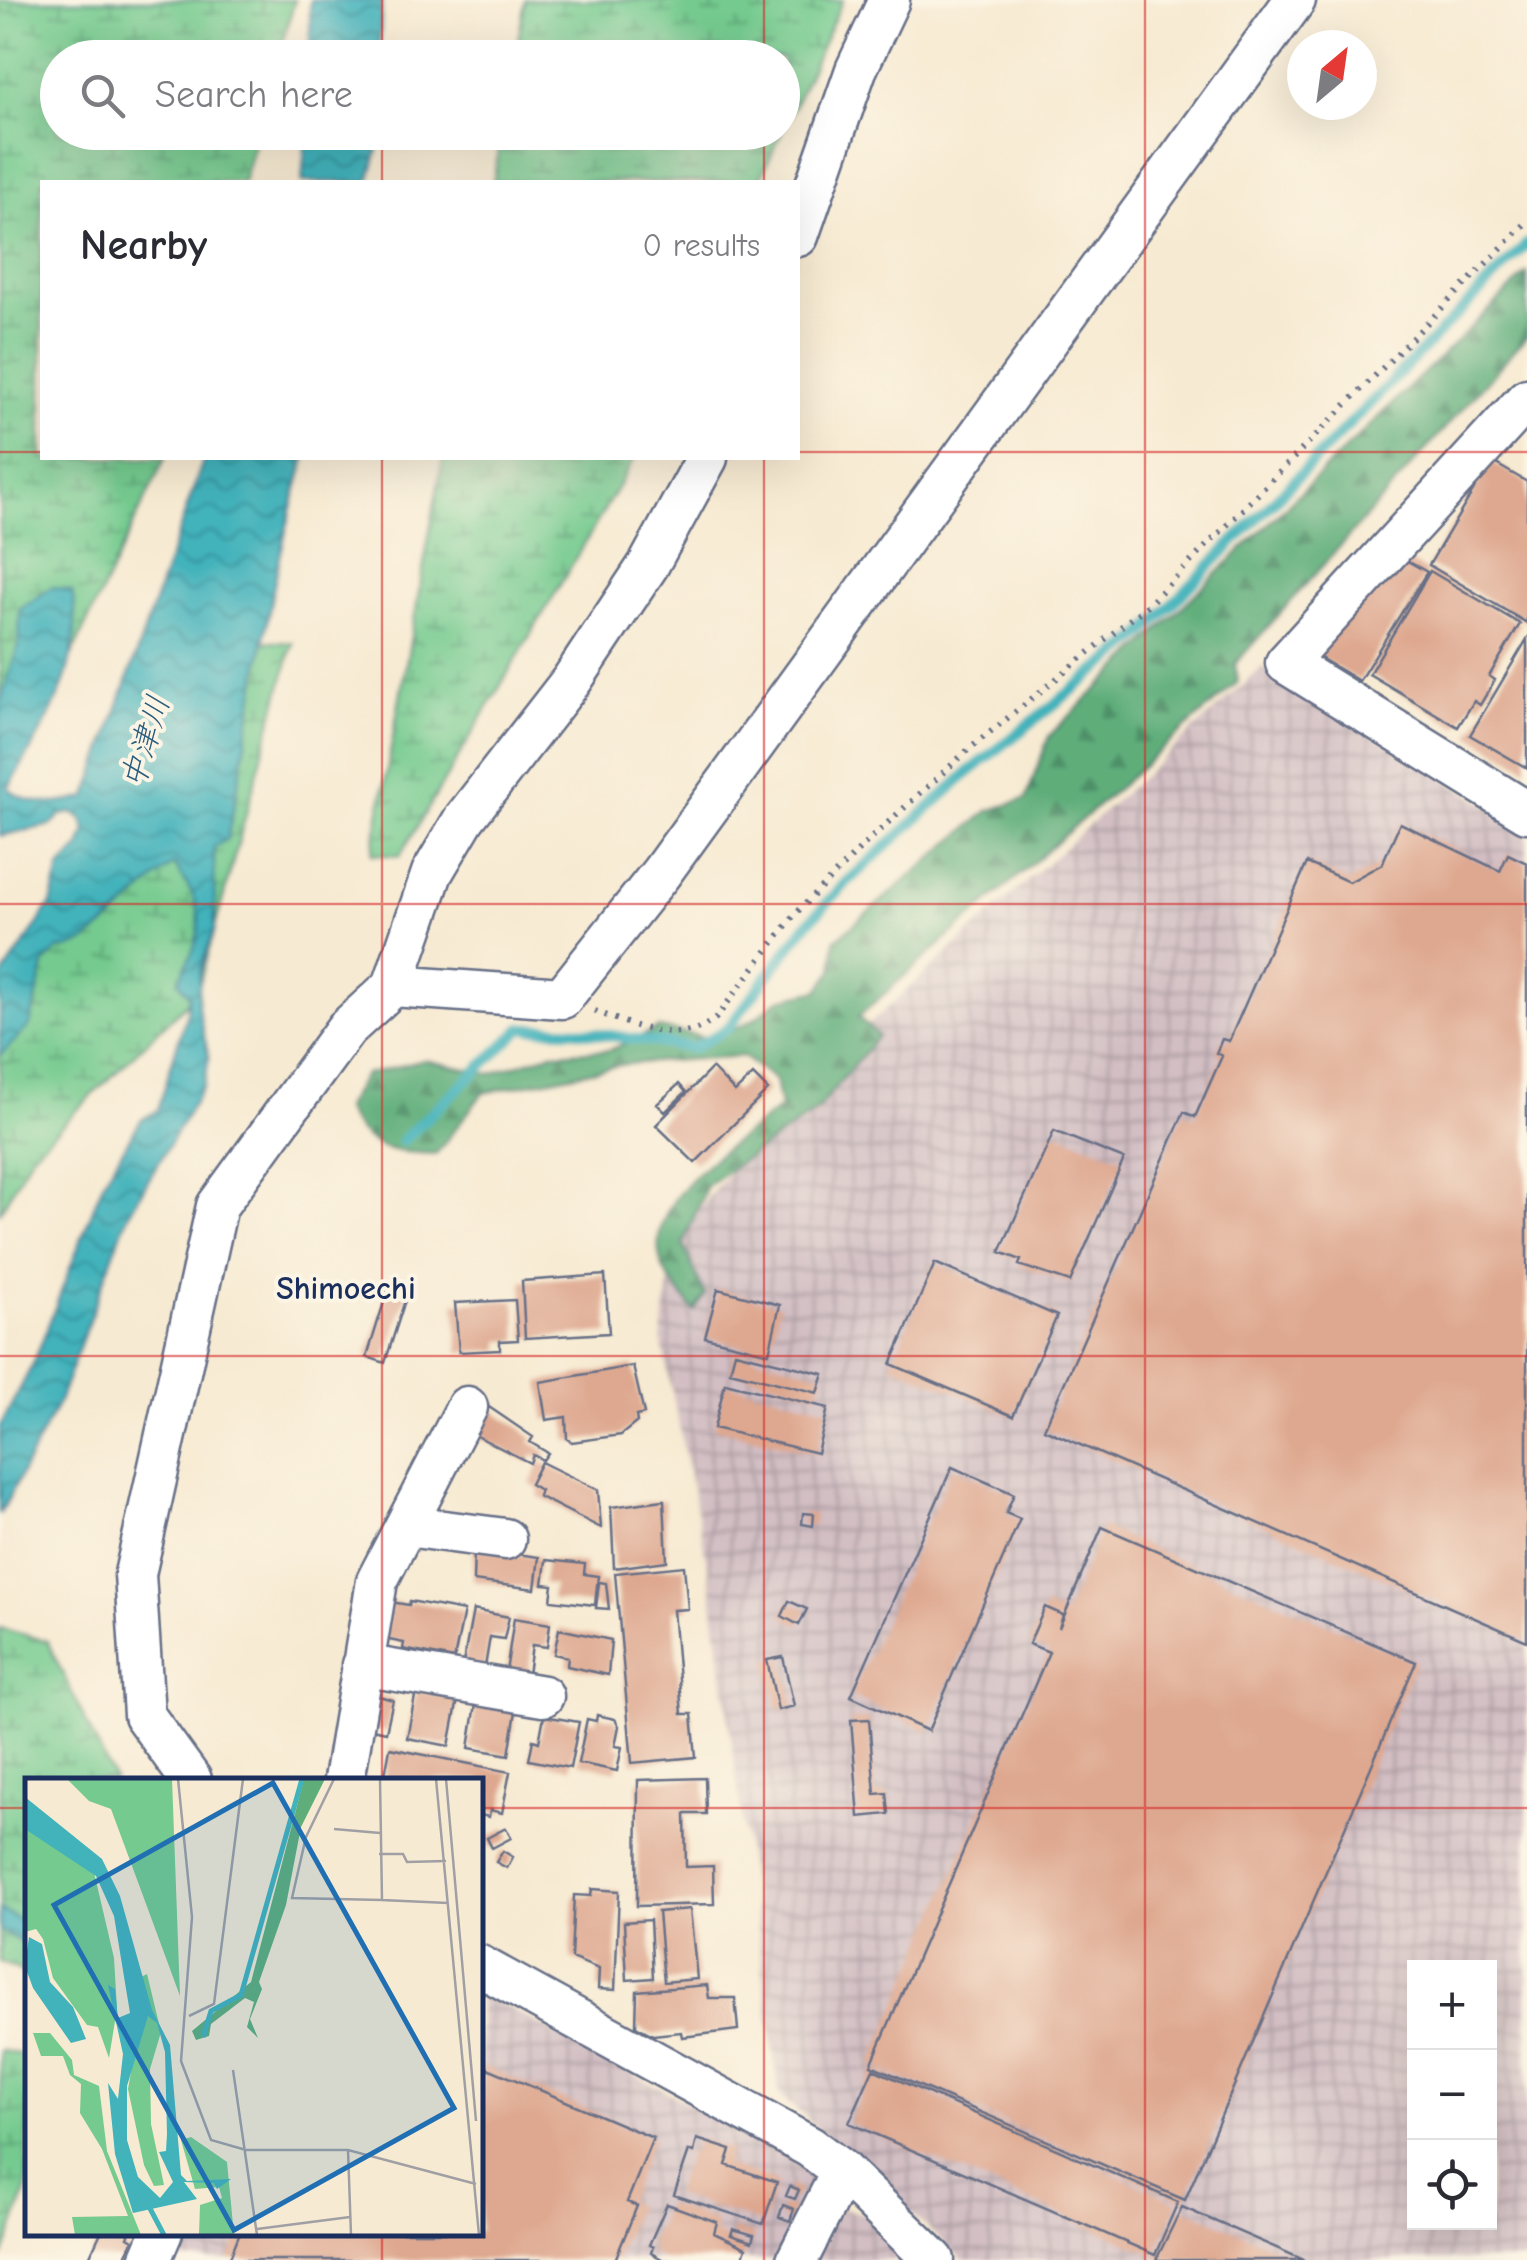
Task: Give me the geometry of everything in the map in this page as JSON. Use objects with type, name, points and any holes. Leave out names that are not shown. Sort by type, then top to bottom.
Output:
[{"type":"street","points":[[800,230],[856,70],[889,0]]},
{"type":"street","points":[[394,986],[562,998],[673,857],[1295,0]]},
{"type":"street","points":[[1527,399],[1286,663],[1527,812]]},
{"type":"street","points":[[190,1778],[144,1715],[136,1574],[217,1206],[346,1028],[394,986],[432,873],[464,819],[572,680],[649,564],[706,460]]},
{"type":"street","points":[[344,1778],[377,1581],[467,1407]]},
{"type":"street","points":[[406,1526],[504,1539]]},
{"type":"street","points":[[362,1665],[542,1696]]},
{"type":"street","points":[[482,1967],[810,2147],[842,2171],[934,2260]]},
{"type":"street","points":[[797,2260],[842,2171]]},
{"type":"street","points":[[150,2260],[161,2235]]},
{"type":"path","points":[[562,998],[653,1029],[685,1035],[701,1031],[731,1002],[795,914],[872,838],[968,750],[1150,604],[1527,222]]},
{"type":"shaded area","points":[[1263,667],[1527,830],[1527,2260],[963,2260],[779,2094],[709,1572],[661,1339],[676,1235],[809,1079]]},
{"type":"shaded area","points":[[482,1994],[789,2157],[822,2181],[791,2260],[167,2260],[178,2235],[482,2235]]},
{"type":"shaded area","points":[[841,2208],[865,2214],[912,2260],[801,2260]]},
{"type":"green space","points":[[0,0],[295,0],[283,40],[40,40],[40,150],[252,150],[244,180],[40,180],[40,460],[164,460],[32,739],[0,780]]},
{"type":"green space","points":[[525,0],[843,0],[800,93],[800,40],[518,40]]},
{"type":"green space","points":[[499,150],[773,150],[760,180],[493,180]]},
{"type":"green space","points":[[1527,273],[1527,336],[1235,664],[1238,682],[858,1017],[878,1036],[815,1112],[707,1185],[683,1244],[705,1295],[694,1311],[662,1265],[659,1235],[667,1213],[699,1172],[780,1108],[775,1080],[742,1056],[626,1064],[483,1093],[436,1154],[381,1146],[353,1123],[344,1109],[364,1075],[424,1060],[490,1074],[552,1053],[610,1050],[659,1028],[714,1039],[754,1019],[780,999],[819,990],[833,970],[835,940],[988,811],[1026,799],[1049,736]]},
{"type":"green space","points":[[443,460],[634,460],[400,856],[372,854]]},
{"type":"green space","points":[[240,640],[293,643],[197,993],[31,1155],[0,1213],[0,1013]]},
{"type":"green space","points":[[0,1628],[47,1641],[113,1778],[25,1778],[25,1973],[0,1962]]},
{"type":"green space","points":[[0,2050],[25,2055],[25,2195],[2,2260]]},
{"type":"water","points":[[310,0],[382,0],[380,40],[310,40]]},
{"type":"water","points":[[305,150],[378,150],[370,180],[302,180]]},
{"type":"water","name":"中津川","points":[[203,460],[305,460],[271,600],[227,839],[214,847],[215,929],[200,971],[198,1007],[209,1058],[204,1085],[128,1215],[60,1399],[0,1515],[0,1426],[34,1362],[104,1180],[141,1120],[158,1110],[187,1011],[189,995],[178,981],[194,948],[199,921],[192,895],[174,864],[100,930],[71,948],[59,949],[45,962],[30,1025],[0,1056],[0,980],[51,904],[60,868],[80,847],[86,831],[82,820],[73,813],[60,815],[52,825],[0,836],[0,702],[19,643],[20,609],[52,587],[72,591],[75,619],[68,670],[48,719],[8,789],[46,803],[87,797]]},
{"type":"water","points":[[0,1910],[25,1922],[25,1945],[0,1930]]},
{"type":"building","points":[[1491,461],[1527,482],[1527,623],[1429,565]]},
{"type":"building","points":[[1402,558],[1427,572],[1359,681],[1312,653]]},
{"type":"building","points":[[1430,571],[1520,624],[1489,676],[1495,680],[1480,705],[1474,701],[1458,727],[1369,674]]},
{"type":"building","points":[[1527,639],[1527,768],[1470,735]]},
{"type":"building","points":[[1400,823],[1500,871],[1508,854],[1527,863],[1527,1641],[1044,1429],[1184,1112],[1195,1117],[1222,1056],[1216,1053],[1222,1039],[1229,1041],[1307,863],[1349,882],[1382,864]]},
{"type":"building","points":[[712,1068],[735,1092],[753,1075],[768,1090],[695,1163],[656,1125]]},
{"type":"building","points":[[679,1084],[686,1092],[665,1112],[657,1104]]},
{"type":"building","points":[[1054,1131],[1124,1159],[1070,1282],[1019,1265],[1021,1260],[1000,1252]]},
{"type":"building","points":[[935,1263],[1057,1316],[1013,1416],[891,1364]]},
{"type":"building","points":[[605,1275],[609,1333],[525,1338],[522,1281]]},
{"type":"building","points":[[388,1289],[407,1294],[385,1363],[367,1357]]},
{"type":"building","points":[[718,1289],[780,1305],[769,1353],[705,1337]]},
{"type":"building","points":[[515,1300],[518,1340],[500,1341],[500,1350],[459,1352],[455,1303]]},
{"type":"building","points":[[735,1352],[824,1374],[818,1393],[730,1371]]},
{"type":"building","points":[[633,1366],[644,1414],[636,1416],[637,1422],[621,1435],[572,1442],[567,1439],[566,1417],[546,1420],[540,1382]]},
{"type":"building","points":[[725,1383],[828,1408],[817,1453],[714,1428]]},
{"type":"building","points":[[483,1403],[533,1437],[530,1442],[548,1453],[543,1460],[533,1455],[530,1463],[467,1431]]},
{"type":"building","points":[[541,1462],[598,1490],[601,1528],[538,1496],[540,1490],[530,1484]]},
{"type":"building","points":[[952,1467],[1014,1494],[1006,1513],[1020,1519],[928,1731],[851,1696]]},
{"type":"building","points":[[664,1500],[667,1561],[614,1568],[611,1507]]},
{"type":"building","points":[[803,1513],[814,1514],[813,1526],[802,1524]]},
{"type":"building","points":[[1102,1527],[1416,1662],[1185,2200],[871,2065],[1049,1652],[1029,1644],[1045,1607],[1063,1615],[1059,1628]]},
{"type":"building","points":[[474,1548],[539,1557],[535,1589],[473,1581]]},
{"type":"building","points":[[546,1560],[585,1564],[584,1574],[598,1576],[595,1605],[551,1600],[553,1585],[543,1584]]},
{"type":"building","points":[[684,1566],[688,1609],[673,1610],[682,1714],[692,1714],[696,1757],[632,1763],[615,1573]]},
{"type":"building","points":[[599,1582],[606,1583],[609,1609],[596,1608]]},
{"type":"building","points":[[410,1601],[464,1611],[454,1659],[403,1649],[404,1643],[384,1639],[391,1602],[409,1605]]},
{"type":"building","points":[[789,1601],[807,1609],[799,1625],[782,1616]]},
{"type":"building","points":[[473,1610],[509,1617],[504,1639],[490,1637],[485,1667],[463,1663]]},
{"type":"building","points":[[514,1618],[550,1624],[547,1647],[532,1645],[528,1675],[506,1672]]},
{"type":"building","points":[[559,1629],[611,1640],[608,1675],[567,1666],[568,1657],[554,1654]]},
{"type":"building","points":[[783,1657],[794,1706],[778,1710],[767,1660]]},
{"type":"building","points":[[416,1691],[458,1699],[449,1746],[407,1738]]},
{"type":"building","points":[[375,1695],[393,1700],[386,1732],[367,1728]]},
{"type":"building","points":[[476,1704],[516,1711],[509,1755],[469,1748]]},
{"type":"building","points":[[597,1715],[615,1719],[619,1726],[615,1746],[622,1747],[617,1771],[578,1763],[587,1719],[596,1721]]},
{"type":"building","points":[[544,1716],[579,1722],[570,1768],[529,1760],[533,1740],[539,1742]]},
{"type":"building","points":[[869,1719],[875,1794],[887,1793],[889,1814],[859,1817],[851,1720]]},
{"type":"building","points":[[390,1748],[510,1772],[502,1813],[490,1810],[489,1817],[482,1815],[482,1778],[384,1778]]},
{"type":"building","points":[[705,1778],[706,1814],[685,1814],[686,1867],[713,1866],[714,1904],[637,1906],[638,1780]]},
{"type":"building","points":[[506,1828],[511,1838],[492,1848],[487,1838]]},
{"type":"building","points":[[503,1851],[513,1857],[507,1868],[496,1862]]},
{"type":"building","points":[[592,1889],[619,1891],[615,1990],[598,1989],[599,1969],[571,1958],[574,1895],[591,1896]]},
{"type":"building","points":[[690,1909],[697,1979],[664,1982],[658,1912]]},
{"type":"building","points":[[650,1920],[653,1978],[627,1980],[624,1922]]},
{"type":"building","points":[[707,1985],[709,1998],[735,1998],[738,2030],[682,2037],[681,2032],[653,2035],[636,2026],[637,1991]]},
{"type":"building","points":[[483,2066],[653,2138],[627,2202],[637,2206],[615,2260],[229,2260],[239,2235],[482,2235]]},
{"type":"building","points":[[873,2069],[1178,2202],[1155,2255],[849,2123]]},
{"type":"building","points":[[697,2139],[731,2150],[726,2165],[777,2182],[763,2224],[674,2195]]},
{"type":"building","points":[[790,2186],[799,2190],[795,2199],[786,2196]]},
{"type":"building","points":[[667,2204],[717,2222],[714,2233],[746,2248],[742,2260],[664,2260],[651,2253],[653,2247],[649,2245]]},
{"type":"building","points":[[783,2205],[794,2209],[790,2221],[779,2217]]},
{"type":"building","points":[[1182,2207],[1304,2260],[1156,2260]]},
{"type":"building","points":[[733,2229],[754,2235],[752,2242],[731,2235]]},
{"type":"building","points":[[100,2235],[129,2235],[133,2240],[124,2260],[89,2258]]},
{"type":"waterway","points":[[402,1141],[522,1028],[573,1030],[694,1048],[728,1028],[808,923],[847,882],[969,772],[1143,634],[1527,244]]},
{"type":"district","name":"Shimoechi","points":[[346,1288]]}]
